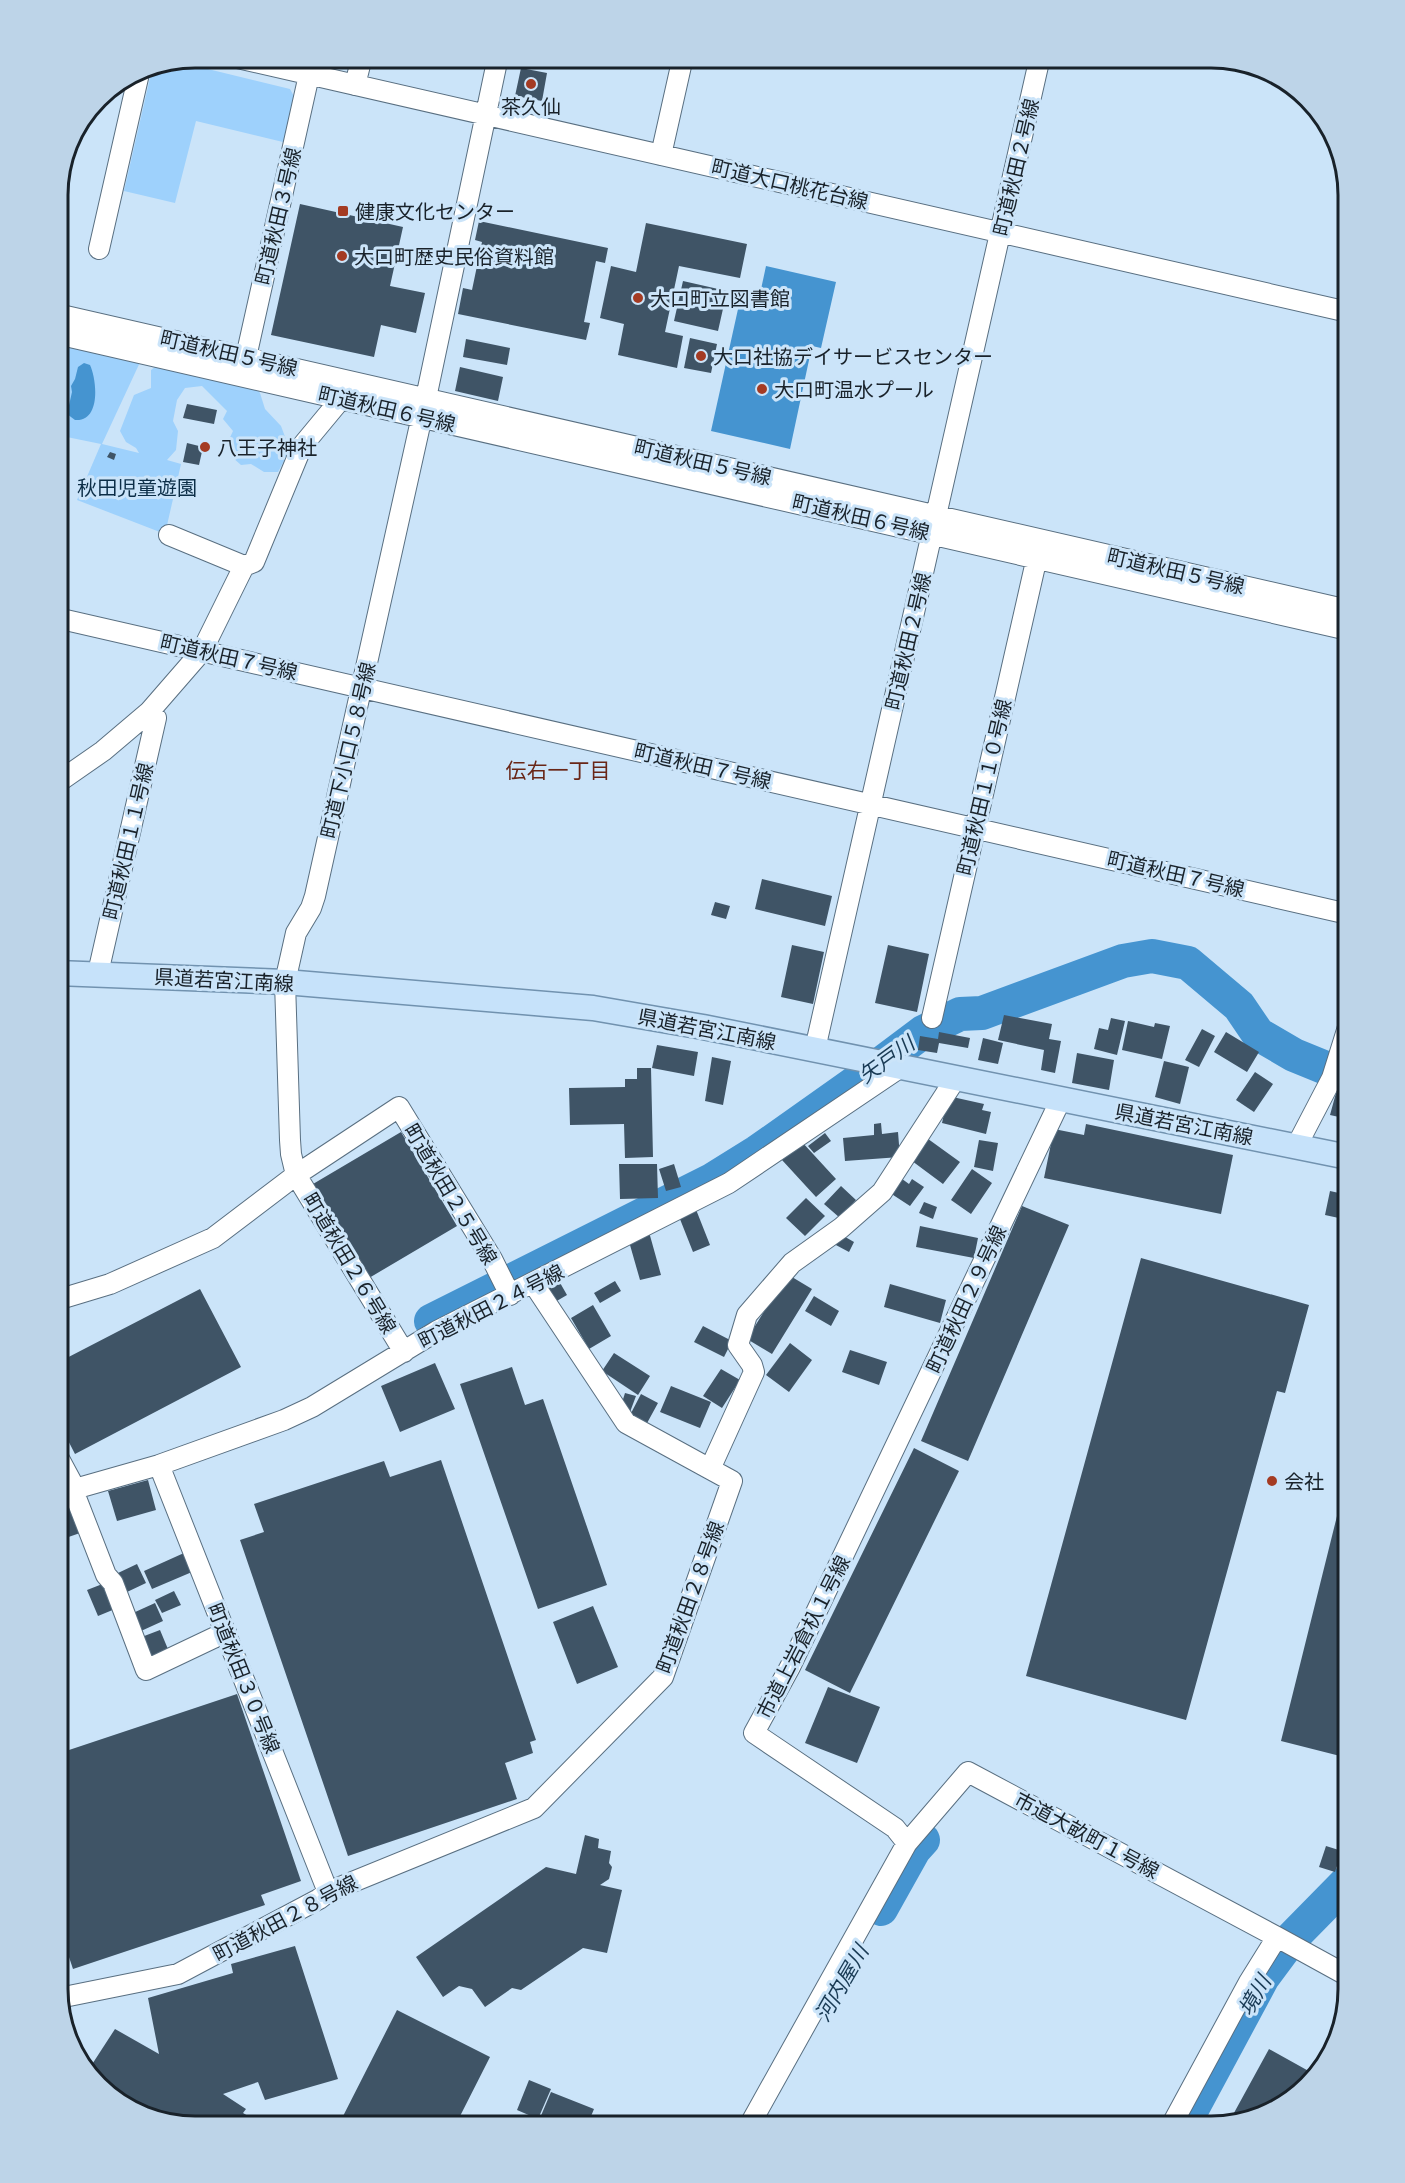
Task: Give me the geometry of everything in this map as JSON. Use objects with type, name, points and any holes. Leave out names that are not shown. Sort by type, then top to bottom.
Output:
[{"type":"main road","name":"県道若宮江南線","points":[[68,973],[285,982],[592,1008],[816,1049],[1338,1155]]},
{"type":"street","name":"町道大口桃花台線","points":[[279,68],[1338,310]]},
{"type":"street","points":[[355,85],[359,68]]},
{"type":"street","name":"町道下小口５８号線","points":[[296,1175],[290,1140],[285,982],[296,933],[311,908],[315,896],[426,398],[496,68]]},
{"type":"street","points":[[662,155],[681,68]]},
{"type":"street","name":"町道秋田２号線","points":[[816,1049],[1038,68]]},
{"type":"street","name":"町道秋田３号線","points":[[246,357],[309,75]]},
{"type":"street","points":[[99,249],[137,82]]},
{"type":"street","name":"町道秋田５号線","points":[[68,317],[426,398],[934,525],[1338,608]]},
{"type":"street","name":"町道秋田６号線","points":[[68,337],[421,417],[934,525],[1037,557],[1338,628]]},
{"type":"street","points":[[68,775],[103,750],[149,711],[202,651],[244,566],[254,562],[302,446],[341,399]]},
{"type":"street","points":[[169,536],[244,566]]},
{"type":"street","name":"町道秋田１１０号線","points":[[932,1018],[1037,557]]},
{"type":"street","name":"町道秋田７号線","points":[[68,621],[1338,912]]},
{"type":"street","name":"町道秋田１１号線","points":[[98,974],[156,718],[149,711]]},
{"type":"street","points":[[1296,1147],[1332,1078],[1338,1059]]},
{"type":"street","name":"町道秋田２４号線","points":[[68,1491],[159,1465],[284,1420],[312,1407],[437,1331],[729,1183],[900,1067]]},
{"type":"street","points":[[533,1283],[626,1424],[710,1469],[754,1372],[752,1365],[738,1345],[747,1315],[792,1263],[841,1228],[882,1192],[956,1078]]},
{"type":"street","name":"町道秋田２９号線","points":[[870,1500],[1061,1099]]},
{"type":"street","name":"町道秋田２５号線","points":[[296,1175],[399,1107],[492,1259],[510,1295]]},
{"type":"street","points":[[68,1297],[110,1284],[213,1238],[296,1175]]},
{"type":"street","name":"町道秋田２６号線","points":[[296,1175],[404,1352]]},
{"type":"street","name":"町道秋田３０号線","points":[[159,1465],[328,1892]]},
{"type":"street","name":"町道秋田２８号線","points":[[68,1996],[178,1974],[319,1899],[328,1892],[534,1808],[663,1677],[732,1481],[710,1469]]},
{"type":"street","points":[[68,1498],[112,1583],[146,1670],[225,1632]]},
{"type":"street","name":"市道上岩倉杁１号線","points":[[870,1500],[790,1667],[754,1732],[895,1828],[912,1835]]},
{"type":"street","name":"市道大畝町１号線","points":[[912,1835],[968,1772],[1286,1941]]},
{"type":"street","points":[[754,2116],[912,1835]]},
{"type":"street","points":[[1177,2116],[1249,1982],[1286,1941],[1338,1970]]},
{"type":"green space","points":[[204,68],[290,89],[296,100],[287,143],[196,121],[175,203],[124,191],[151,76],[170,70]]},
{"type":"green space","name":"秋田児童遊園","points":[[68,341],[142,358],[102,444],[139,453],[136,448],[126,442],[120,431],[134,395],[151,388],[151,370],[164,360],[248,376],[260,393],[265,409],[281,426],[287,442],[286,457],[278,472],[264,472],[251,464],[241,465],[232,457],[227,444],[233,431],[223,419],[227,411],[202,386],[185,388],[177,400],[173,421],[178,431],[176,450],[167,460],[181,464],[165,534],[77,500],[101,444],[68,437]]},
{"type":"shaded area","name":"大口町温水プール","points":[[766,266],[836,282],[821,348],[812,346],[790,449],[711,431],[742,291],[760,294]]},
{"type":"shaded area","points":[[84,363],[90,365],[95,399],[89,414],[83,419],[75,420],[68,415],[68,410],[71,386],[78,367]]},
{"type":"building","name":"茶久仙","points":[[521,68],[547,73],[542,101],[515,96]]},
{"type":"building","name":"大口町歴史民俗資料館","points":[[300,204],[403,227],[390,286],[425,293],[416,333],[381,325],[374,357],[271,335]]},
{"type":"building","points":[[479,221],[608,248],[605,263],[596,261],[584,322],[590,323],[586,340],[458,314],[463,288],[472,290],[482,242],[475,240]]},
{"type":"building","name":"大口町立図書館","points":[[646,223],[747,244],[740,278],[679,266],[665,332],[683,336],[677,368],[618,355],[624,324],[600,318],[611,266],[636,272]]},
{"type":"building","points":[[683,281],[727,291],[718,331],[674,321]]},
{"type":"building","name":"大口社協デイサービスセンター","points":[[690,338],[717,344],[711,373],[684,368]]},
{"type":"building","points":[[466,339],[510,348],[507,365],[463,357]]},
{"type":"building","points":[[460,367],[503,377],[498,401],[455,391]]},
{"type":"building","points":[[187,404],[217,410],[214,424],[183,418]]},
{"type":"building","points":[[187,443],[203,447],[199,465],[183,462]]},
{"type":"building","points":[[110,452],[116,454],[114,460],[107,457]]},
{"type":"building","points":[[762,879],[832,896],[825,926],[755,909]]},
{"type":"building","points":[[715,902],[730,906],[726,919],[711,915]]},
{"type":"building","points":[[792,945],[824,952],[813,1004],[781,997]]},
{"type":"building","points":[[888,945],[929,954],[917,1012],[875,1003]]},
{"type":"building","points":[[1004,1015],[1052,1024],[1049,1039],[1061,1041],[1055,1073],[1041,1070],[1044,1050],[998,1040]]},
{"type":"building","points":[[1111,1018],[1125,1021],[1117,1055],[1094,1049],[1099,1028],[1108,1030]]},
{"type":"building","points":[[1128,1021],[1154,1027],[1155,1023],[1170,1026],[1162,1059],[1122,1050]]},
{"type":"building","points":[[1202,1029],[1215,1036],[1199,1067],[1185,1060]]},
{"type":"building","points":[[939,1032],[970,1038],[968,1048],[939,1043],[937,1053],[918,1050],[920,1036],[938,1039]]},
{"type":"building","points":[[1226,1032],[1259,1052],[1247,1072],[1214,1052]]},
{"type":"building","points":[[983,1038],[1003,1043],[998,1064],[978,1060]]},
{"type":"building","points":[[657,1045],[698,1052],[694,1076],[652,1068]]},
{"type":"building","points":[[1077,1053],[1114,1060],[1109,1090],[1072,1083]]},
{"type":"building","points":[[712,1057],[731,1061],[723,1105],[705,1101]]},
{"type":"building","points":[[1164,1061],[1189,1067],[1180,1104],[1155,1097]]},
{"type":"building","points":[[637,1068],[651,1068],[653,1157],[625,1158],[624,1124],[570,1125],[569,1088],[625,1087],[625,1079],[637,1079]]},
{"type":"building","points":[[1255,1072],[1273,1084],[1254,1112],[1236,1100]]},
{"type":"building","points":[[1336,1093],[1338,1094],[1338,1117],[1330,1115]]},
{"type":"building","points":[[948,1096],[984,1104],[982,1110],[991,1112],[986,1134],[942,1123]]},
{"type":"building","points":[[881,1123],[882,1134],[898,1132],[900,1157],[845,1161],[843,1138],[874,1135],[874,1124]]},
{"type":"building","points":[[1086,1124],[1233,1155],[1221,1214],[1044,1178],[1054,1129],[1084,1135]]},
{"type":"building","points":[[401,1132],[457,1226],[369,1278],[313,1184]]},
{"type":"building","points":[[825,1133],[831,1141],[814,1153],[808,1146]]},
{"type":"building","points":[[924,1136],[960,1162],[943,1184],[908,1158]]},
{"type":"building","points":[[979,1140],[998,1143],[993,1171],[974,1167]]},
{"type":"building","points":[[802,1142],[836,1179],[816,1197],[782,1160]]},
{"type":"building","points":[[619,1164],[657,1164],[658,1198],[620,1199]]},
{"type":"building","points":[[674,1164],[681,1187],[666,1191],[659,1169]]},
{"type":"building","points":[[972,1169],[992,1183],[971,1214],[951,1200]]},
{"type":"building","points":[[898,1176],[909,1184],[912,1179],[924,1187],[910,1206],[887,1191]]},
{"type":"building","points":[[841,1186],[856,1200],[840,1218],[824,1204]]},
{"type":"building","points":[[1330,1191],[1338,1193],[1338,1218],[1325,1215]]},
{"type":"building","points":[[806,1198],[825,1216],[805,1236],[786,1218]]},
{"type":"building","points":[[924,1202],[937,1207],[933,1219],[919,1213]]},
{"type":"building","points":[[1022,1206],[1069,1225],[968,1461],[921,1441]]},
{"type":"building","points":[[695,1207],[710,1245],[693,1252],[678,1214]]},
{"type":"building","points":[[920,1226],[978,1238],[974,1258],[916,1247]]},
{"type":"building","points":[[649,1232],[661,1275],[640,1280],[628,1238]]},
{"type":"building","points":[[840,1234],[854,1242],[849,1252],[834,1244]]},
{"type":"building","points":[[1141,1258],[1309,1305],[1285,1393],[1277,1391],[1186,1720],[1026,1676]]},
{"type":"building","points":[[787,1274],[812,1289],[772,1354],[747,1339]]},
{"type":"building","points":[[559,1281],[567,1295],[555,1302],[547,1287]]},
{"type":"building","points":[[615,1281],[621,1291],[600,1303],[594,1293]]},
{"type":"building","points":[[890,1284],[946,1300],[940,1323],[884,1307]]},
{"type":"building","points":[[200,1289],[241,1367],[75,1454],[68,1440],[68,1357]]},
{"type":"building","points":[[814,1296],[839,1311],[831,1326],[805,1311]]},
{"type":"building","points":[[593,1305],[611,1336],[589,1349],[571,1318]]},
{"type":"building","points":[[703,1326],[732,1341],[724,1357],[694,1342]]},
{"type":"building","points":[[790,1343],[812,1360],[789,1392],[766,1375]]},
{"type":"building","points":[[850,1350],[887,1362],[879,1385],[842,1372]]},
{"type":"building","points":[[614,1353],[650,1376],[638,1395],[602,1371]]},
{"type":"building","points":[[435,1363],[455,1409],[400,1432],[381,1386]]},
{"type":"building","points":[[512,1367],[525,1405],[543,1399],[607,1585],[538,1609],[460,1384]]},
{"type":"building","points":[[721,1369],[740,1380],[722,1408],[703,1396]]},
{"type":"building","points":[[671,1386],[711,1402],[700,1428],[660,1412]]},
{"type":"building","points":[[625,1393],[636,1396],[630,1412],[620,1409]]},
{"type":"building","points":[[641,1394],[658,1403],[646,1425],[629,1417]]},
{"type":"building","points":[[914,1448],[959,1471],[850,1693],[805,1670]]},
{"type":"building","points":[[441,1460],[536,1740],[530,1742],[533,1753],[505,1763],[517,1799],[348,1856],[240,1540],[264,1532],[254,1504],[384,1461],[390,1477]]},
{"type":"building","points":[[148,1480],[156,1510],[117,1521],[108,1491]]},
{"type":"building","points":[[71,1505],[80,1533],[68,1537],[68,1506]]},
{"type":"building","points":[[1337,1516],[1338,1755],[1281,1741]]},
{"type":"building","points":[[184,1553],[192,1572],[152,1589],[144,1571]]},
{"type":"building","points":[[137,1564],[146,1583],[127,1592],[118,1573]]},
{"type":"building","points":[[105,1583],[115,1609],[98,1616],[87,1590]]},
{"type":"building","points":[[174,1591],[181,1605],[162,1613],[155,1600]]},
{"type":"building","points":[[155,1603],[163,1621],[141,1631],[133,1613]]},
{"type":"building","points":[[593,1606],[618,1667],[577,1684],[553,1622]]},
{"type":"building","points":[[160,1630],[170,1654],[150,1663],[139,1638]]},
{"type":"building","points":[[828,1687],[880,1707],[857,1763],[805,1743]]},
{"type":"building","points":[[237,1694],[301,1881],[261,1895],[265,1905],[73,1969],[68,1954],[68,1750]]},
{"type":"building","points":[[585,1835],[599,1839],[598,1848],[611,1851],[609,1863],[612,1867],[609,1879],[600,1885],[622,1890],[607,1953],[583,1948],[521,1990],[512,1988],[485,2007],[472,1989],[459,1986],[443,1997],[416,1957],[546,1867],[576,1874]]},
{"type":"building","points":[[1326,1846],[1338,1850],[1335,1872],[1319,1867]]},
{"type":"building","points":[[295,1946],[338,2079],[265,2100],[258,2082],[223,2094],[246,2109],[243,2113],[246,2115],[186,2115],[154,2109],[138,2102],[111,2084],[93,2064],[115,2029],[159,2054],[148,1998],[233,1973],[231,1964]]},
{"type":"building","points":[[397,2010],[490,2057],[460,2115],[344,2115]]},
{"type":"building","points":[[1269,2049],[1307,2070],[1281,2094],[1251,2109],[1234,2113]]},
{"type":"building","points":[[529,2080],[551,2089],[540,2115],[529,2115],[517,2110]]},
{"type":"building","points":[[551,2092],[594,2109],[591,2115],[541,2115]]},
{"type":"waterway","name":"矢戸川","points":[[431,1321],[712,1180],[757,1152],[923,1032],[960,1014],[982,1013],[1123,961],[1152,956],[1188,963],[1239,1006],[1258,1034],[1294,1055],[1338,1073]]},
{"type":"waterway","name":"河内屋川","points":[[881,1909],[914,1850],[923,1840]]},
{"type":"waterway","name":"境川","points":[[1188,2116],[1263,1977],[1292,1938],[1338,1891]]},
{"type":"place","name":"茶久仙","points":[[531,84]]},
{"type":"place","name":"健康文化センター","points":[[343,211]]},
{"type":"place","name":"大口町歴史民俗資料館","points":[[342,256]]},
{"type":"place","name":"大口町立図書館","points":[[638,298]]},
{"type":"place","name":"大口社協デイサービスセンター","points":[[701,356]]},
{"type":"place","name":"大口町温水プール","points":[[762,389]]},
{"type":"place","name":"八王子神社","points":[[205,447]]},
{"type":"place","name":"会社","points":[[1272,1481]]},
{"type":"district","name":"伝右一丁目","points":[[558,770]]}]
